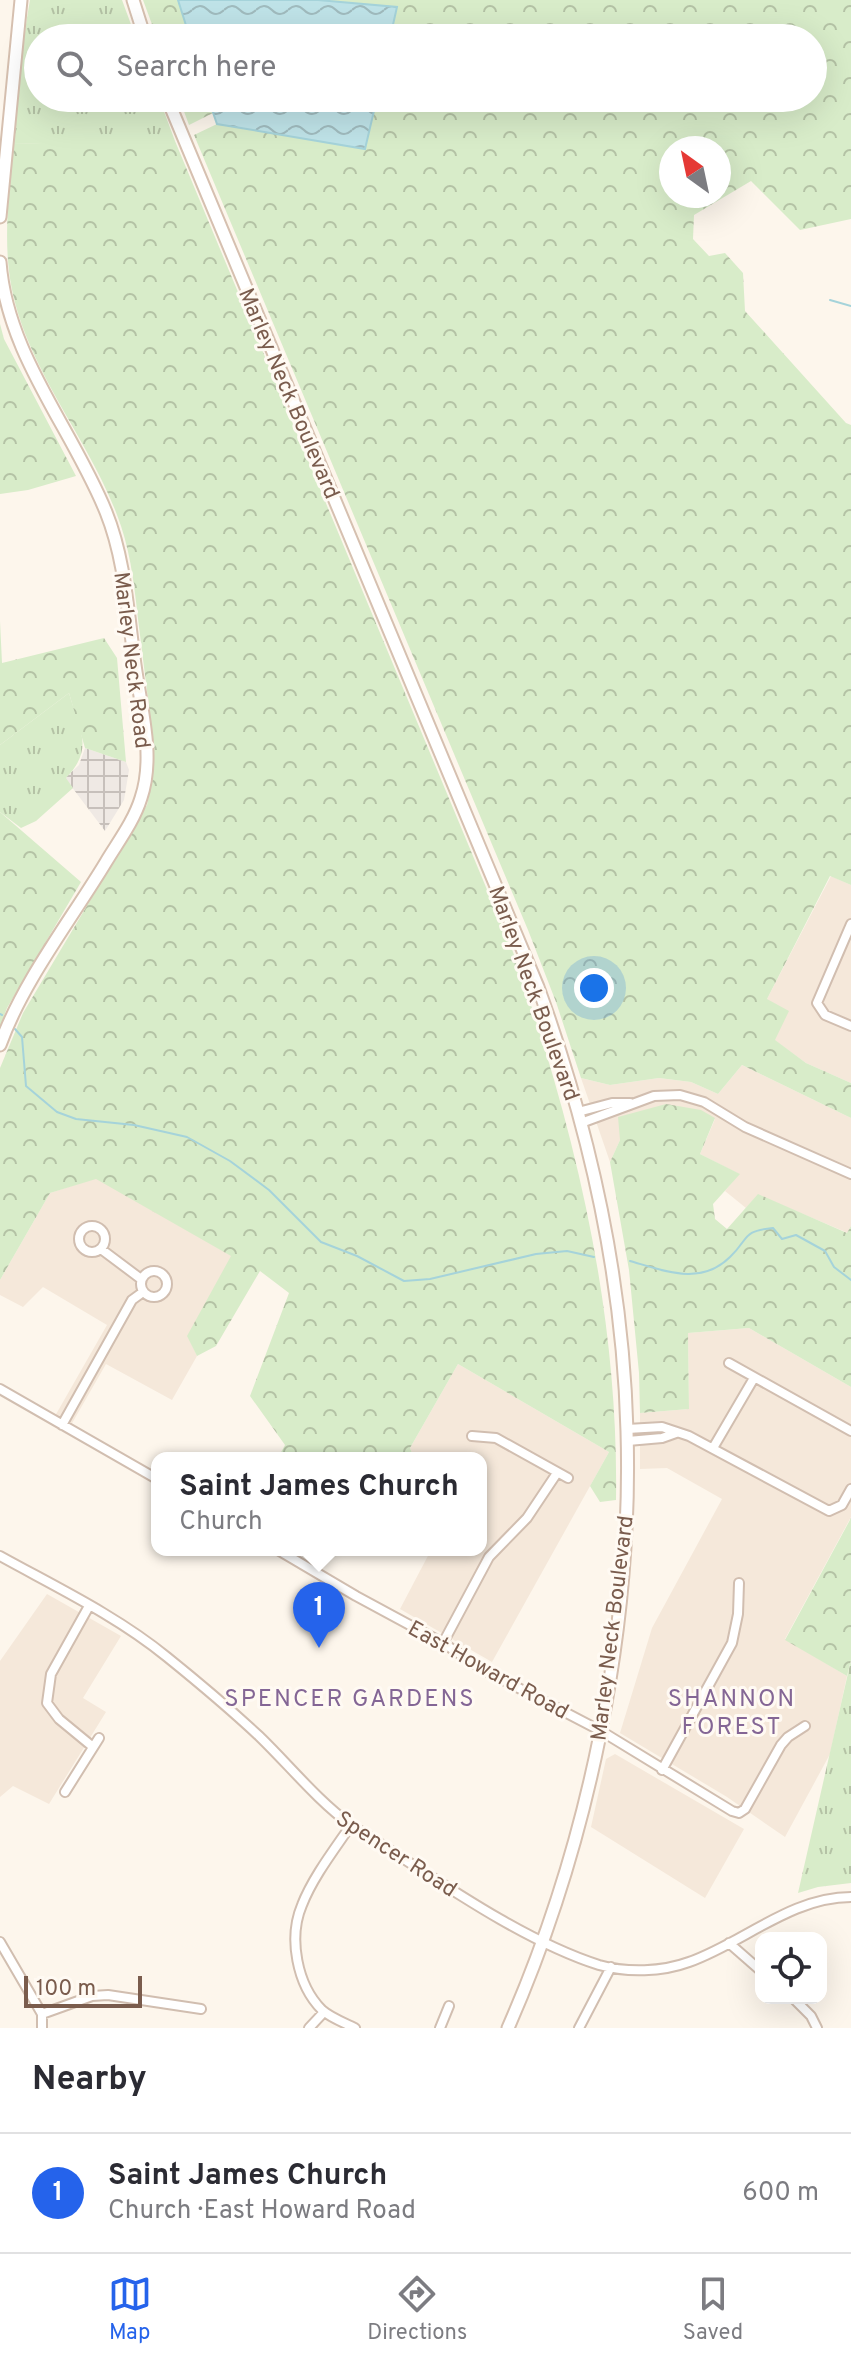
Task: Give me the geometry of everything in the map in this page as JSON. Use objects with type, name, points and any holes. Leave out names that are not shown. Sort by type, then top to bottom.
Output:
[{"type":"main road","points":[[0,217],[21,0]]},
{"type":"main road","points":[[133,0],[141,24]]},
{"type":"main road","name":"Marley Neck Boulevard","points":[[173,112],[522,948],[553,1029],[580,1117],[606,1230],[620,1325],[628,1435],[622,1572],[601,1731],[577,1831],[544,1940],[508,2028]]},
{"type":"main road","name":"Marley Neck Road","points":[[0,262],[4,293],[20,344],[92,484],[114,535],[122,569],[144,723],[146,761],[141,799],[121,839],[22,997],[0,1045]]},
{"type":"street","points":[[851,924],[849,935],[817,1003],[825,1015],[851,1026]]},
{"type":"street","points":[[580,1117],[616,1112],[630,1103],[666,1095],[692,1098],[745,1127],[851,1174]]},
{"type":"street","points":[[101,1249],[141,1279],[143,1292]]},
{"type":"street","points":[[141,1279],[151,1271],[163,1274],[167,1286],[160,1296],[153,1298],[143,1292]]},
{"type":"street","points":[[62,1425],[132,1300],[143,1292]]},
{"type":"street","points":[[729,1363],[851,1431]]},
{"type":"street","points":[[713,1448],[754,1378]]},
{"type":"street","points":[[0,1389],[151,1476]]},
{"type":"street","points":[[628,1435],[662,1427],[713,1448],[829,1511],[838,1509],[851,1489]]},
{"type":"street","points":[[472,1436],[496,1438],[568,1478]]},
{"type":"street","points":[[443,1643],[489,1557],[527,1518],[557,1473]]},
{"type":"street","name":"Spencer Road","points":[[0,1556],[89,1606],[165,1655],[260,1737],[309,1790],[351,1825],[475,1902],[544,1940],[611,1967],[665,1969],[689,1962],[811,1903],[851,1897]]},
{"type":"street","name":"East Howard Road","points":[[288,1556],[443,1643],[484,1670],[601,1731],[739,1813],[745,1809],[781,1745],[805,1726]]},
{"type":"street","points":[[662,1770],[732,1643],[738,1614],[739,1583]]},
{"type":"street","points":[[89,1606],[51,1674],[47,1703],[59,1719],[93,1747]]},
{"type":"street","points":[[65,1792],[99,1738]]},
{"type":"street","points":[[351,1825],[302,1904],[294,1939],[297,1961],[305,1982],[324,2012],[355,2028]]},
{"type":"street","points":[[0,1942],[42,2014],[42,2028]]},
{"type":"street","points":[[729,1943],[755,1966]]},
{"type":"street","points":[[579,2028],[611,1967]]},
{"type":"street","points":[[42,2014],[92,1996],[108,1995],[201,2009]]},
{"type":"street","points":[[799,2004],[817,2028]]},
{"type":"street","points":[[440,2028],[449,2006]]},
{"type":"street","points":[[309,2028],[324,2012]]},
{"type":"shaded area","points":[[85,748],[126,762],[129,770],[124,800],[105,831],[65,778],[79,765]]},
{"type":"shaded area","points":[[831,876],[851,885],[851,1083],[806,1063],[774,1040],[767,999]]},
{"type":"shaded area","points":[[742,1065],[851,1118],[851,1226],[848,1233],[758,1195],[746,1208],[725,1191],[739,1174],[700,1154],[715,1119],[620,1140],[610,1162],[581,1078],[610,1085],[659,1078],[691,1082],[718,1094]]},
{"type":"shaded area","points":[[96,1178],[232,1256],[188,1336],[197,1356],[172,1400],[106,1364],[71,1425],[55,1416],[107,1325],[43,1287],[23,1307],[0,1295],[0,1280],[50,1193]]},
{"type":"shaded area","points":[[749,1328],[851,1387],[851,1517],[785,1639],[847,1676],[830,1754],[785,1837],[727,1797],[620,1733],[652,1628],[722,1499],[667,1468],[640,1469],[640,1413],[689,1409],[688,1333]]},
{"type":"shaded area","points":[[458,1364],[609,1452],[492,1662],[400,1609],[428,1556],[487,1556],[487,1452],[412,1452],[410,1448]]},
{"type":"shaded area","points":[[47,1594],[121,1636],[83,1698],[106,1712],[49,1804],[13,1786],[0,1797],[0,1661]]},
{"type":"shaded area","points":[[615,1754],[744,1829],[705,1898],[591,1827],[606,1759]]},
{"type":"green space","points":[[30,0],[122,0],[131,24],[27,24]]},
{"type":"green space","points":[[143,0],[178,0],[186,24],[152,24]]},
{"type":"green space","points":[[318,0],[851,0],[851,219],[800,230],[751,181],[731,193],[731,136],[659,136],[659,208],[706,208],[694,215],[693,239],[709,256],[725,253],[743,273],[745,311],[851,425],[851,885],[830,876],[767,999],[789,1011],[775,1040],[806,1063],[851,1083],[851,1118],[742,1065],[718,1094],[691,1082],[659,1078],[610,1085],[581,1078],[528,930],[194,135],[217,124],[365,149],[374,112],[827,112],[827,24],[393,24],[397,7]]},
{"type":"green space","points":[[24,45],[24,112],[164,112],[175,141],[13,144]]},
{"type":"green space","points":[[184,112],[213,112],[213,113],[189,125]]},
{"type":"green space","points":[[175,141],[513,952],[535,1018],[574,1153],[601,1290],[615,1430],[616,1500],[600,1502],[590,1486],[609,1452],[458,1364],[410,1448],[412,1452],[281,1452],[285,1445],[250,1396],[289,1293],[260,1271],[216,1346],[197,1356],[187,1336],[231,1256],[96,1179],[50,1193],[0,1280],[0,1068],[23,1013],[147,805],[153,777],[154,748],[125,538],[93,463],[27,338],[16,305],[7,239],[13,144]]},
{"type":"green space","points":[[0,324],[4,339],[76,476],[28,490],[0,494]]},
{"type":"green space","points":[[0,621],[2,663],[104,638],[117,658],[126,762],[85,748],[69,693],[0,745]]},
{"type":"green space","points":[[69,693],[82,738],[80,757],[66,778],[73,788],[36,821],[21,828],[0,812],[0,745]]},
{"type":"green space","points":[[0,812],[81,882],[7,1008],[0,1027]]},
{"type":"green space","points":[[666,1104],[701,1110],[715,1118],[700,1154],[740,1174],[713,1204],[715,1219],[727,1229],[758,1194],[847,1233],[851,1226],[851,1387],[749,1328],[688,1333],[689,1409],[640,1413],[629,1270],[610,1162],[620,1140],[618,1117]]},
{"type":"green space","points":[[851,1518],[851,1660],[847,1676],[785,1640]]},
{"type":"green space","points":[[851,1660],[851,1883],[798,1893]]},
{"type":"water","points":[[178,0],[318,0],[397,7],[393,24],[186,24]]},
{"type":"water","points":[[213,112],[374,112],[365,149],[217,124]]},
{"type":"waterway","points":[[830,300],[851,306]]},
{"type":"waterway","points":[[15,1029],[22,1037],[26,1086],[57,1112],[76,1119],[134,1125],[187,1137],[230,1161],[269,1190],[321,1242],[357,1256],[404,1281],[430,1279],[536,1254],[567,1251],[594,1257]]},
{"type":"waterway","points":[[630,1261],[656,1269],[695,1274],[719,1266],[751,1233],[773,1228],[782,1239],[796,1235],[825,1251],[834,1267],[851,1280]]},
{"type":"place","name":"Saint James Church","points":[[319,1648]]},
{"type":"district","name":"SPENCER GARDENS","points":[[350,1698]]},
{"type":"district","name":"SHANNON FOREST","points":[[732,1712]]}]
